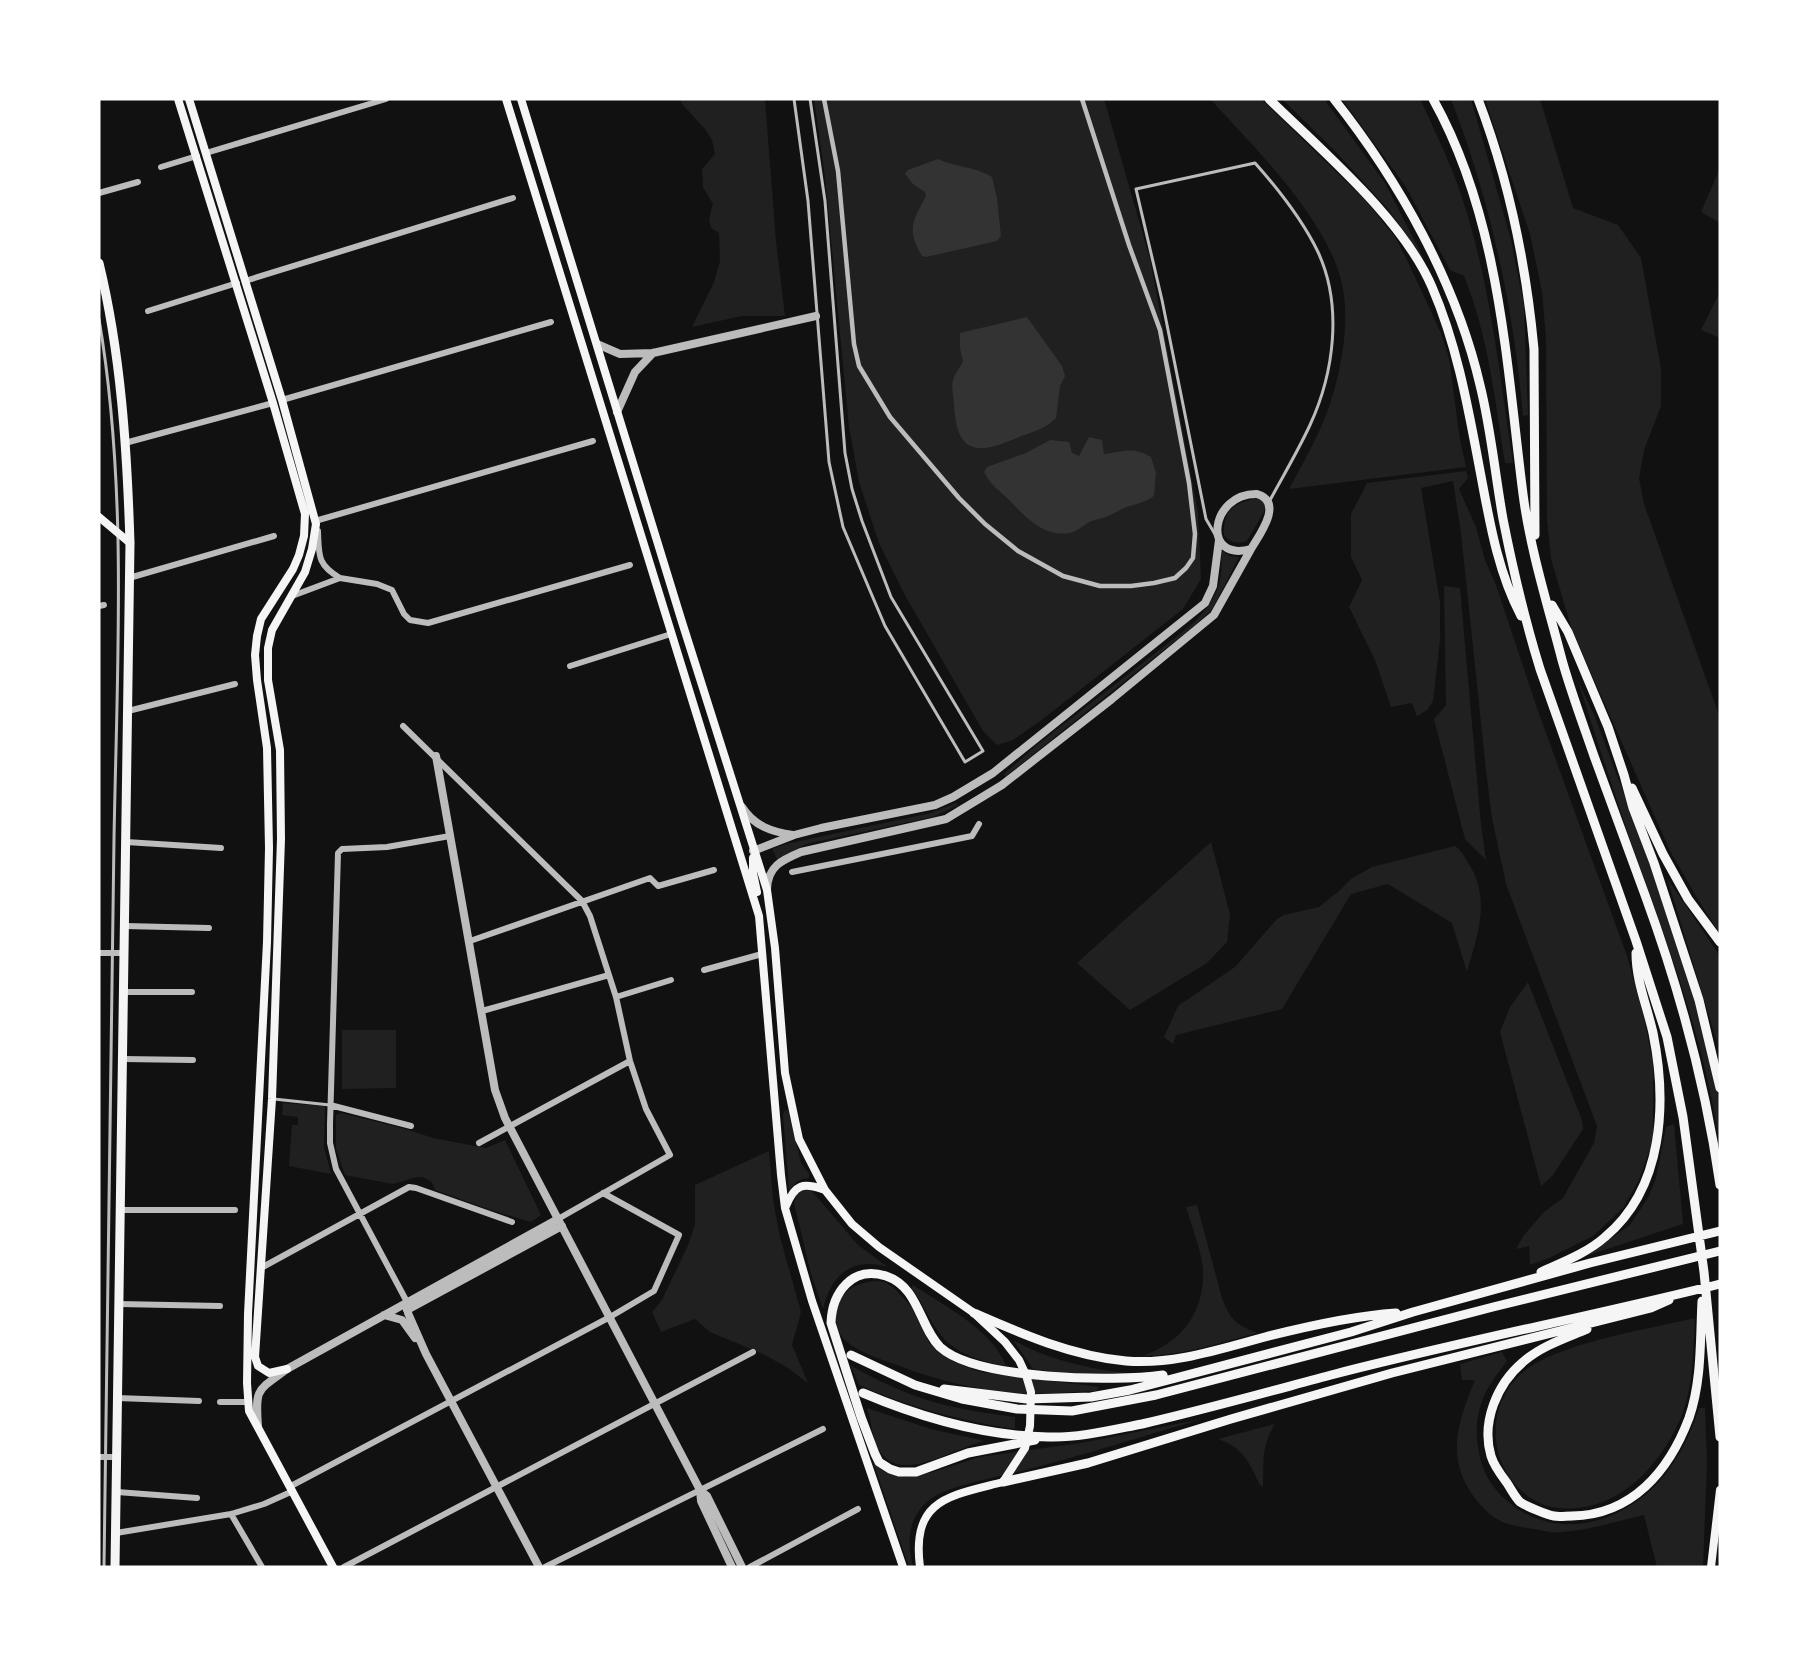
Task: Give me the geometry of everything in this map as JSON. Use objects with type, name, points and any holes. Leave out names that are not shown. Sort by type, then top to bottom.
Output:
[{"type":"main road","points":[[178,99],[201,155],[315,524],[310,557],[292,596],[272,630],[267,657],[268,680],[279,750],[281,797],[279,934],[272,1099],[255,1349],[256,1362],[262,1369],[269,1373],[287,1369]]},
{"type":"main road","points":[[189,99],[201,155]]},
{"type":"main road","points":[[507,99],[759,916]]},
{"type":"main road","points":[[521,99],[735,795],[767,890],[775,948],[785,1070],[790,1103],[801,1145],[825,1190],[845,1216],[867,1238],[974,1312],[1005,1342],[1019,1360],[1026,1375],[1032,1402],[1030,1426],[1025,1448],[1003,1482]]},
{"type":"main road","points":[[1269,99],[1355,183],[1382,213],[1412,251],[1432,286],[1456,356],[1499,559],[1510,595],[1529,631]]},
{"type":"main road","points":[[1334,99],[1374,151],[1435,258],[1461,323],[1480,385],[1503,519],[1529,631],[1540,669],[1636,941],[1667,1037],[1683,1117],[1704,1272],[1720,1437]]},
{"type":"main road","points":[[1433,99],[1453,137]]},
{"type":"main road","points":[[1441,99],[1486,236],[1504,338],[1524,496],[1546,595],[1575,703],[1646,898],[1683,1010],[1700,1076],[1720,1185]]},
{"type":"main road","points":[[1478,99],[1495,145],[1522,249],[1534,349],[1535,552]]},
{"type":"main road","points":[[99,262],[117,359],[125,443],[130,543],[115,1567]]},
{"type":"main road","points":[[277,401],[305,522],[302,546],[293,569],[261,619],[255,655],[267,748],[269,848],[267,942],[248,1314],[248,1402],[249,1411],[333,1567]]},
{"type":"main road","points":[[99,517],[130,543]]},
{"type":"main road","points":[[305,522],[315,524]]},
{"type":"main road","points":[[1546,595],[1568,632],[1608,727],[1698,1000],[1720,1088]]},
{"type":"main road","points":[[1624,775],[1688,899],[1720,942]]},
{"type":"main road","points":[[753,851],[785,1208],[812,1301],[903,1567]]},
{"type":"main road","points":[[1518,1282],[1586,1251],[1605,1238],[1630,1210],[1654,1158],[1659,1135],[1658,1074],[1653,1034],[1638,981],[1636,941]]},
{"type":"main road","points":[[771,1071],[774,1076],[780,1078],[785,1070]]},
{"type":"main road","points":[[775,1104],[782,1098],[786,1098],[790,1103]]},
{"type":"main road","points":[[785,1208],[792,1193],[798,1188],[811,1186],[825,1190]]},
{"type":"main road","points":[[915,1385],[1027,1399],[1091,1397],[1350,1332],[1518,1282],[1720,1231]]},
{"type":"main road","points":[[851,1355],[915,1385],[962,1399],[1017,1410],[1072,1411],[1156,1395],[1720,1251]]},
{"type":"main road","points":[[1611,1318],[1537,1352],[1524,1361],[1511,1373],[1502,1386],[1490,1415],[1491,1455],[1498,1471],[1520,1502],[1554,1516],[1590,1516],[1624,1503],[1644,1489],[1662,1470],[1677,1445],[1689,1417],[1698,1381],[1704,1272]]},
{"type":"main road","points":[[1200,1370],[1154,1376],[1097,1379],[993,1368],[952,1355],[940,1346],[932,1336],[910,1293],[897,1281],[885,1276],[870,1274],[854,1277],[836,1297],[832,1310],[831,1323],[861,1417],[879,1462],[899,1472],[916,1472],[968,1453],[1050,1438],[1106,1431],[1170,1418],[1429,1350],[1720,1284]]},
{"type":"main road","points":[[920,1567],[918,1550],[920,1530],[929,1511],[945,1499],[1003,1482],[1088,1463],[1392,1373],[1651,1308],[1691,1291]]},
{"type":"main road","points":[[974,1312],[1066,1349],[1092,1356],[1159,1361],[1196,1355],[1291,1330],[1369,1315],[1413,1312]]},
{"type":"main road","points":[[863,1393],[903,1410],[939,1421],[1014,1435],[1050,1438]]},
{"type":"main road","points":[[1711,1567],[1720,1490]]},
{"type":"street","points":[[161,167],[387,99]]},
{"type":"street","points":[[824,99],[838,171],[855,344],[859,366],[873,391],[890,417],[959,498],[985,524],[1018,551],[1064,576],[1100,586],[1131,586],[1175,578],[1193,558],[1195,534],[1189,483],[1160,330],[1129,245],[1082,99]]},
{"type":"street","points":[[99,193],[138,182]]},
{"type":"street","points":[[148,311],[513,198]]},
{"type":"street","points":[[597,344],[620,354],[653,353],[816,316]]},
{"type":"street","points":[[125,443],[551,322]]},
{"type":"street","points":[[617,412],[635,372],[653,353]]},
{"type":"street","points":[[593,441],[315,524],[320,558],[326,568],[340,578],[389,588],[395,594],[407,618],[413,622],[422,623],[435,622],[630,566]]},
{"type":"street","points":[[753,851],[794,835],[844,822],[935,805],[993,773],[1205,603],[1214,586],[1219,540],[1218,528],[1221,516],[1229,503],[1235,498],[1251,494],[1265,496],[1269,501],[1267,519],[1214,615],[1002,785],[946,819],[793,855],[772,870],[767,890]]},
{"type":"street","points":[[129,578],[274,536]]},
{"type":"street","points":[[1219,540],[1225,548],[1233,552],[1251,549]]},
{"type":"street","points":[[292,596],[340,578]]},
{"type":"street","points":[[570,666],[671,634]]},
{"type":"street","points":[[128,711],[235,684]]},
{"type":"street","points":[[258,1426],[257,1395],[263,1386],[287,1369],[560,1222],[603,1193],[670,1155],[646,1109],[630,1061],[616,997],[590,916],[582,901],[403,726]]},
{"type":"street","points":[[436,756],[495,1090],[509,1128],[700,1490],[707,1496],[742,1567]]},
{"type":"street","points":[[976,784],[983,797]]},
{"type":"street","points":[[735,795],[745,812],[756,823],[779,833],[794,835]]},
{"type":"street","points":[[792,872],[972,836],[979,824]]},
{"type":"street","points":[[450,836],[387,847],[342,849],[338,852],[330,1105],[331,1151],[336,1169],[358,1214],[407,1306],[426,1354],[539,1567]]},
{"type":"street","points":[[126,842],[221,848]]},
{"type":"street","points":[[470,941],[650,878],[658,886],[714,870]]},
{"type":"street","points":[[125,926],[209,928]]},
{"type":"street","points":[[99,953],[125,953]]},
{"type":"street","points":[[704,970],[762,954]]},
{"type":"street","points":[[482,1011],[609,975]]},
{"type":"street","points":[[616,997],[670,980]]},
{"type":"street","points":[[124,992],[192,992]]},
{"type":"street","points":[[123,1059],[193,1060]]},
{"type":"street","points":[[479,1143],[630,1061]]},
{"type":"street","points":[[330,1105],[411,1126]]},
{"type":"street","points":[[261,1268],[409,1187],[512,1222]]},
{"type":"street","points":[[116,1533],[231,1514],[264,1504],[654,1291],[679,1235],[603,1193]]},
{"type":"street","points":[[121,1210],[235,1210]]},
{"type":"street","points":[[120,1305],[220,1306]]},
{"type":"street","points":[[384,1315],[402,1320],[426,1354]]},
{"type":"street","points":[[344,1567],[753,1352]]},
{"type":"street","points":[[117,1398],[199,1401]]},
{"type":"street","points":[[220,1402],[248,1402]]},
{"type":"street","points":[[545,1567],[823,1429]]},
{"type":"street","points":[[102,1457],[117,1457]]},
{"type":"street","points":[[700,1490],[701,1501],[732,1567]]},
{"type":"street","points":[[117,1492],[197,1498]]},
{"type":"street","points":[[750,1567],[858,1509]]},
{"type":"street","points":[[231,1514],[262,1567]]},
{"type":"lane","points":[[794,99],[808,201],[829,462],[843,527],[885,626],[966,762],[983,751],[891,597],[852,489],[845,453],[825,201],[810,99]]},
{"type":"lane","points":[[1219,540],[1206,519],[1162,300],[1136,189],[1255,163],[1279,190],[1306,230],[1323,266],[1333,314],[1333,344],[1325,383],[1311,424],[1269,501]]},
{"type":"lane","points":[[99,318],[112,412],[117,533],[118,660],[102,1457],[104,1567]]},
{"type":"lane","points":[[272,1099],[330,1105]]},
{"type":"shaded area","points":[[680,99],[767,99],[765,100],[776,241],[785,316],[742,316],[692,327],[714,282],[720,261],[719,233],[711,228],[709,219],[713,204],[703,187],[702,169],[715,154],[712,140],[705,129]]},
{"type":"shaded area","points":[[814,99],[1104,99],[1150,259],[1198,512],[1201,579],[1183,609],[1043,719],[1013,740],[997,745],[983,731],[906,597],[879,543],[859,482],[849,427],[825,177]]},
{"type":"shaded area","points":[[1210,99],[1261,99],[1365,200],[1395,237],[1441,333],[1449,358],[1466,467],[1289,489],[1319,431],[1333,394],[1343,345],[1344,296],[1338,270],[1326,243],[1310,217],[1270,165]]},
{"type":"shaded area","points":[[1282,99],[1324,99],[1385,183],[1425,261],[1388,209],[1336,152]]},
{"type":"shaded area","points":[[1342,99],[1420,99],[1421,101],[1456,180],[1474,238],[1494,334],[1513,463],[1505,463],[1485,344],[1464,276],[1450,270],[1406,187]]},
{"type":"shaded area","points":[[1451,99],[1471,99],[1511,240],[1524,306],[1528,415],[1523,416],[1507,295],[1489,215]]},
{"type":"shaded area","points":[[1485,99],[1540,99],[1573,208],[1618,225],[1641,258],[1661,369],[1661,406],[1644,450],[1639,478],[1644,504],[1720,718],[1720,934],[1670,851],[1572,630],[1551,559],[1547,519],[1546,339],[1542,292],[1530,234]]},
{"type":"shaded area","points":[[938,159],[992,177],[1001,236],[997,241],[922,256],[914,239],[913,225],[926,196],[925,192],[913,184],[905,174],[908,170]]},
{"type":"shaded area","points":[[1720,168],[1720,223],[1701,212]]},
{"type":"shaded area","points":[[1720,292],[1720,338],[1701,330]]},
{"type":"shaded area","points":[[1027,317],[1062,366],[1065,376],[1060,386],[1056,418],[1043,428],[1005,443],[982,448],[973,447],[965,442],[960,434],[954,405],[952,382],[963,362],[960,333]]},
{"type":"shaded area","points":[[1089,437],[1102,440],[1104,454],[1133,451],[1151,457],[1156,473],[1154,496],[1092,521],[1073,532],[1051,532],[1028,519],[992,484],[984,472],[987,467],[1026,453],[1050,440],[1069,442],[1072,453],[1079,456]]},
{"type":"shaded area","points":[[1466,471],[1468,478],[1459,489],[1476,527],[1485,560],[1496,585],[1537,708],[1627,956],[1645,1022],[1653,1064],[1653,1141],[1638,1182],[1623,1208],[1593,1236],[1530,1265],[1529,1246],[1516,1249],[1524,1235],[1544,1212],[1563,1198],[1594,1143],[1597,1126],[1506,884],[1492,818],[1461,533],[1453,481],[1421,488],[1440,602],[1440,641],[1433,701],[1427,710],[1417,716],[1412,703],[1391,707],[1375,660],[1349,607],[1362,580],[1351,557],[1351,514],[1367,483]]},
{"type":"shaded area","points":[[1257,498],[1263,500],[1266,508],[1247,541],[1237,543],[1229,540],[1224,535],[1225,519],[1228,513],[1236,505]]},
{"type":"shaded area","points":[[1221,550],[1230,556],[1239,557],[1213,608],[1200,621],[1005,777],[1004,774],[1038,744],[1198,618],[1216,593],[1221,574]]},
{"type":"shaded area","points":[[1444,586],[1460,588],[1486,860],[1465,839],[1434,719],[1446,705]]},
{"type":"shaded area","points":[[1578,681],[1595,717],[1642,842],[1698,1007],[1720,1102],[1720,1149],[1705,1070],[1684,993],[1624,822]]},
{"type":"shaded area","points":[[956,803],[958,805],[933,817],[806,844],[777,859],[772,849],[931,813]]},
{"type":"shaded area","points":[[1211,842],[1230,914],[1227,942],[1207,963],[1130,1010],[1077,963]]},
{"type":"shaded area","points":[[1455,846],[1475,875],[1481,902],[1478,929],[1467,972],[1452,923],[1388,884],[1351,894],[1282,1009],[1176,1035],[1173,1044],[1164,1037],[1178,1006],[1235,967],[1277,919],[1284,915],[1319,907],[1351,879],[1372,867]]},
{"type":"shaded area","points":[[1667,878],[1720,956],[1720,1058],[1717,1042]]},
{"type":"shaded area","points":[[1528,982],[1582,1120],[1583,1129],[1553,1175],[1541,1186],[1500,1032],[1510,1007]]},
{"type":"shaded area","points":[[342,1030],[396,1030],[396,1088],[342,1089]]},
{"type":"shaded area","points":[[283,1103],[325,1106],[324,1147],[331,1174],[289,1166],[292,1125],[298,1125],[298,1117],[282,1115]]},
{"type":"shaded area","points":[[785,1110],[788,1111],[801,1163],[809,1174],[809,1178],[797,1182],[789,1191],[783,1115]]},
{"type":"shaded area","points":[[341,1113],[433,1138],[486,1148],[505,1140],[541,1215],[531,1222],[488,1209],[435,1190],[432,1182],[423,1177],[393,1184],[345,1175],[336,1149],[336,1115]]},
{"type":"shaded area","points":[[1674,1124],[1683,1224],[1586,1256],[1630,1225],[1649,1196],[1656,1178],[1666,1127]]},
{"type":"shaded area","points":[[769,1151],[773,1200],[780,1237],[801,1312],[792,1345],[808,1383],[765,1355],[710,1332],[695,1319],[661,1332],[652,1312],[662,1300],[689,1243],[695,1224],[695,1185]]},
{"type":"shaded area","points":[[802,1190],[811,1190],[858,1245],[888,1267],[864,1264],[845,1271],[831,1287],[823,1309],[811,1274],[794,1203],[797,1193]]},
{"type":"shaded area","points":[[1197,1205],[1225,1305],[1235,1320],[1257,1333],[1186,1351],[1142,1356],[1168,1343],[1179,1334],[1188,1324],[1200,1299],[1203,1285],[1202,1262],[1186,1207]]},
{"type":"shaded area","points":[[885,1282],[895,1289],[911,1306],[929,1343],[954,1362],[980,1372],[1099,1387],[1096,1391],[1047,1394],[986,1389],[956,1384],[864,1353],[852,1346],[841,1335],[836,1313],[841,1298],[848,1290],[863,1283]]},
{"type":"shaded area","points":[[913,1285],[979,1330],[999,1353],[1006,1366],[975,1358],[948,1343],[941,1336],[911,1288]]},
{"type":"shaded area","points":[[1695,1318],[1687,1401],[1676,1429],[1643,1475],[1613,1497],[1578,1508],[1555,1508],[1542,1504],[1524,1493],[1511,1479],[1496,1444],[1496,1424],[1500,1405],[1509,1388],[1523,1372],[1558,1353],[1581,1345]]},
{"type":"shaded area","points":[[1013,1340],[1056,1359],[1103,1370],[1134,1374],[1096,1376],[1033,1369]]},
{"type":"shaded area","points":[[1502,1352],[1507,1361],[1489,1387],[1479,1411],[1477,1431],[1480,1458],[1490,1481],[1501,1496],[1521,1511],[1538,1519],[1572,1524],[1590,1522],[1607,1517],[1640,1499],[1669,1470],[1684,1446],[1699,1408],[1705,1408],[1707,1463],[1703,1567],[1657,1567],[1644,1515],[1583,1529],[1554,1532],[1503,1522],[1491,1515],[1480,1504],[1465,1482],[1457,1454],[1460,1425],[1475,1380],[1462,1380],[1460,1364]]},
{"type":"shaded area","points":[[851,1366],[894,1388],[929,1401],[1015,1417],[1015,1429],[935,1412],[878,1393],[859,1385]]},
{"type":"shaded area","points":[[867,1408],[931,1429],[985,1441],[916,1464],[903,1465],[891,1462],[878,1448]]},
{"type":"shaded area","points":[[1202,1419],[1070,1458],[961,1486],[938,1495],[922,1507],[913,1523],[910,1548],[913,1567],[909,1567],[873,1462],[887,1472],[905,1477],[933,1472],[980,1457],[1081,1443]]},
{"type":"shaded area","points":[[1275,1424],[1265,1447],[1263,1487],[1240,1451],[1218,1439]]}]
